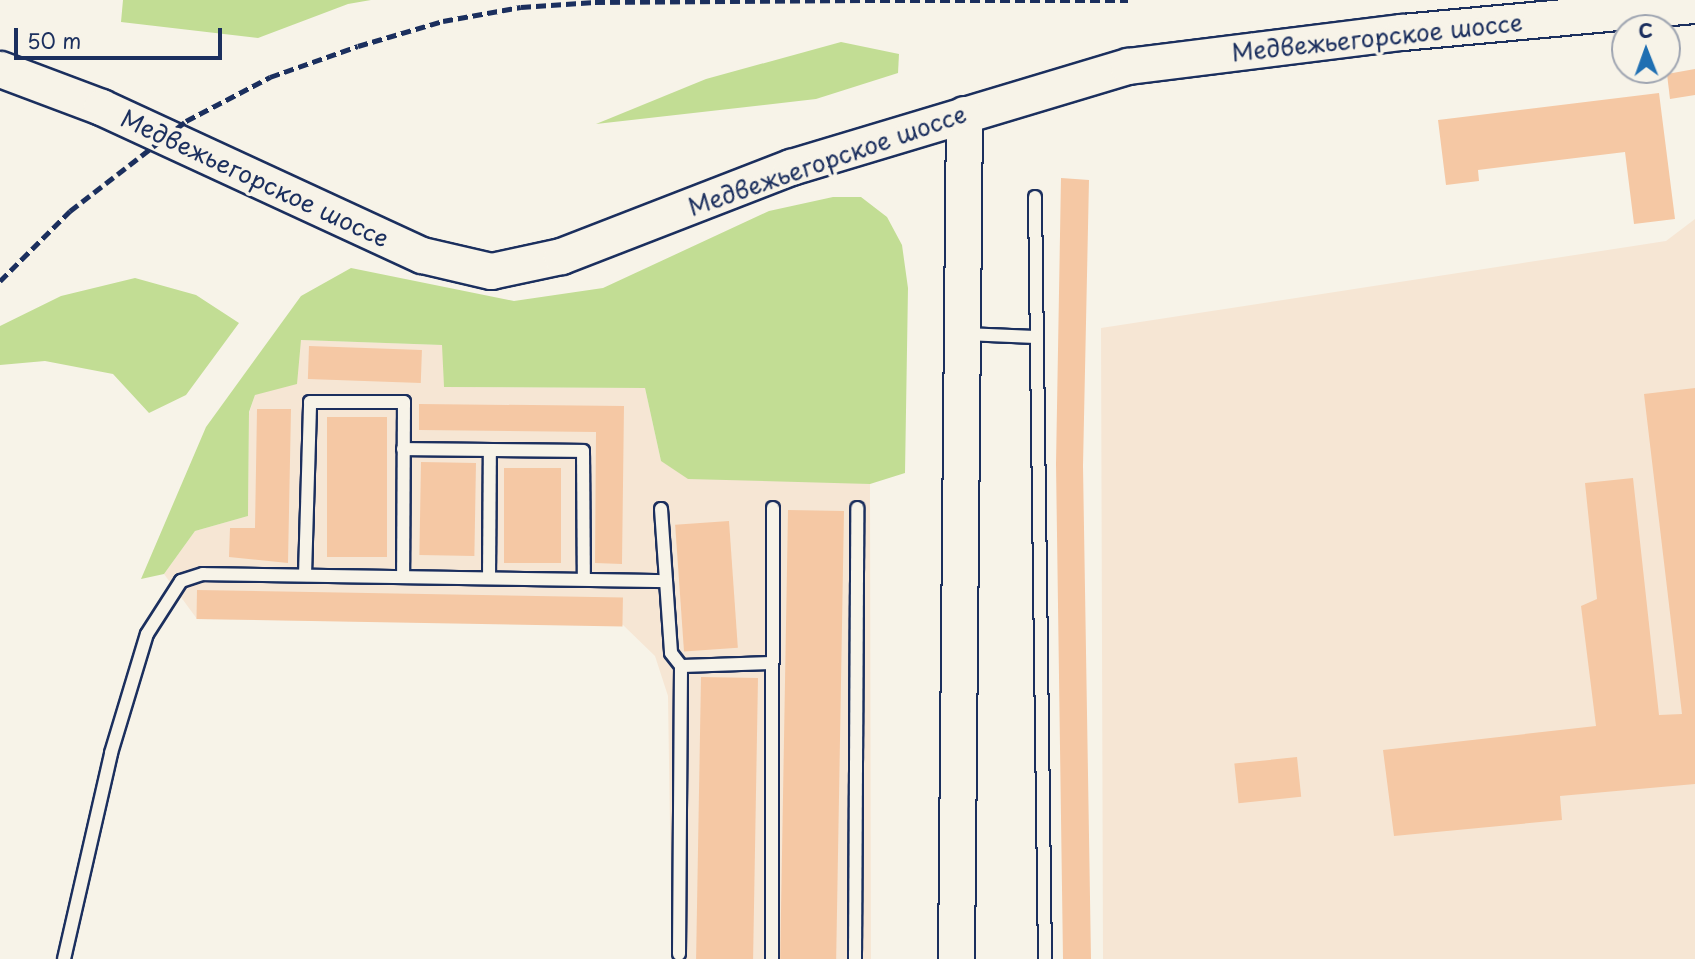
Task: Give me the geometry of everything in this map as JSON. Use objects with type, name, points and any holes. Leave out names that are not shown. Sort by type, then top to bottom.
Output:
[{"type":"street","name":"Медвежьегорское шоссе","points":[[0,69],[101,107],[422,255],[491,271],[561,256],[791,167],[1128,66],[1402,33],[1695,5]]},
{"type":"street","points":[[956,959],[957,527],[964,334],[960,243],[964,114]]},
{"type":"lane","points":[[1035,197],[1035,337],[1041,475],[1045,959]]},
{"type":"lane","points":[[964,334],[1035,337]]},
{"type":"lane","points":[[305,575],[310,402],[404,402],[402,577]]},
{"type":"lane","points":[[403,449],[583,451],[584,579]]},
{"type":"lane","points":[[489,578],[490,450]]},
{"type":"lane","points":[[772,959],[773,508]]},
{"type":"lane","points":[[855,959],[857,508]]},
{"type":"lane","points":[[661,509],[671,653],[681,666],[679,954]]},
{"type":"lane","points":[[64,959],[111,752],[147,634],[181,581],[202,574],[666,581]]},
{"type":"lane","points":[[681,666],[772,663]]},
{"type":"shaded area","points":[[1695,219],[1695,959],[1103,959],[1101,328],[1666,241]]},
{"type":"shaded area","points":[[301,340],[443,345],[444,387],[645,388],[661,461],[870,484],[871,959],[672,959],[668,696],[655,656],[623,625],[197,619],[164,574],[195,531],[248,516],[249,413],[255,395]]},
{"type":"green space","points":[[123,0],[371,0],[348,4],[258,38],[121,22]]},
{"type":"green space","points":[[841,42],[899,54],[898,73],[816,99],[596,124],[706,79]]},
{"type":"green space","points":[[833,197],[861,197],[887,217],[902,245],[908,288],[905,473],[870,484],[688,479],[661,461],[645,388],[444,387],[442,345],[301,340],[297,384],[255,395],[249,412],[248,516],[195,531],[164,574],[141,579],[206,427],[301,296],[351,268],[514,301],[603,288],[769,211]]},
{"type":"green space","points":[[135,278],[196,295],[239,323],[186,395],[149,413],[113,374],[45,361],[0,365],[0,326],[61,296]]},
{"type":"building","points":[[1695,69],[1695,95],[1670,99],[1668,84],[1681,84],[1681,72]]},
{"type":"building","points":[[1659,93],[1675,219],[1634,224],[1625,152],[1478,170],[1479,181],[1446,185],[1438,120]]},
{"type":"building","points":[[1061,178],[1089,180],[1083,466],[1091,959],[1063,959],[1056,464]]},
{"type":"building","points":[[309,346],[422,350],[421,383],[308,379]]},
{"type":"building","points":[[1695,388],[1695,784],[1560,796],[1562,820],[1394,836],[1383,750],[1596,726],[1581,606],[1597,599],[1585,483],[1633,478],[1659,715],[1682,714],[1644,394]]},
{"type":"building","points":[[419,404],[624,406],[622,564],[595,563],[596,432],[419,430]]},
{"type":"building","points":[[257,409],[291,409],[288,563],[229,557],[230,528],[255,528]]},
{"type":"building","points":[[327,417],[387,417],[387,557],[327,557]]},
{"type":"building","points":[[421,462],[476,463],[474,556],[419,555]]},
{"type":"building","points":[[504,468],[561,468],[561,563],[504,563]]},
{"type":"building","points":[[788,510],[844,511],[836,959],[780,959]]},
{"type":"building","points":[[729,521],[738,648],[684,651],[675,525]]},
{"type":"building","points":[[197,590],[623,597],[622,626],[196,619]]},
{"type":"building","points":[[701,677],[758,678],[753,959],[696,959]]},
{"type":"building","points":[[1297,757],[1301,797],[1239,803],[1234,764]]},
{"type":"railway","points":[[865,0],[1128,0]]},
{"type":"railway","points":[[0,281],[70,211],[186,121],[270,77],[358,46],[443,21],[521,7],[595,2],[866,0]]}]
